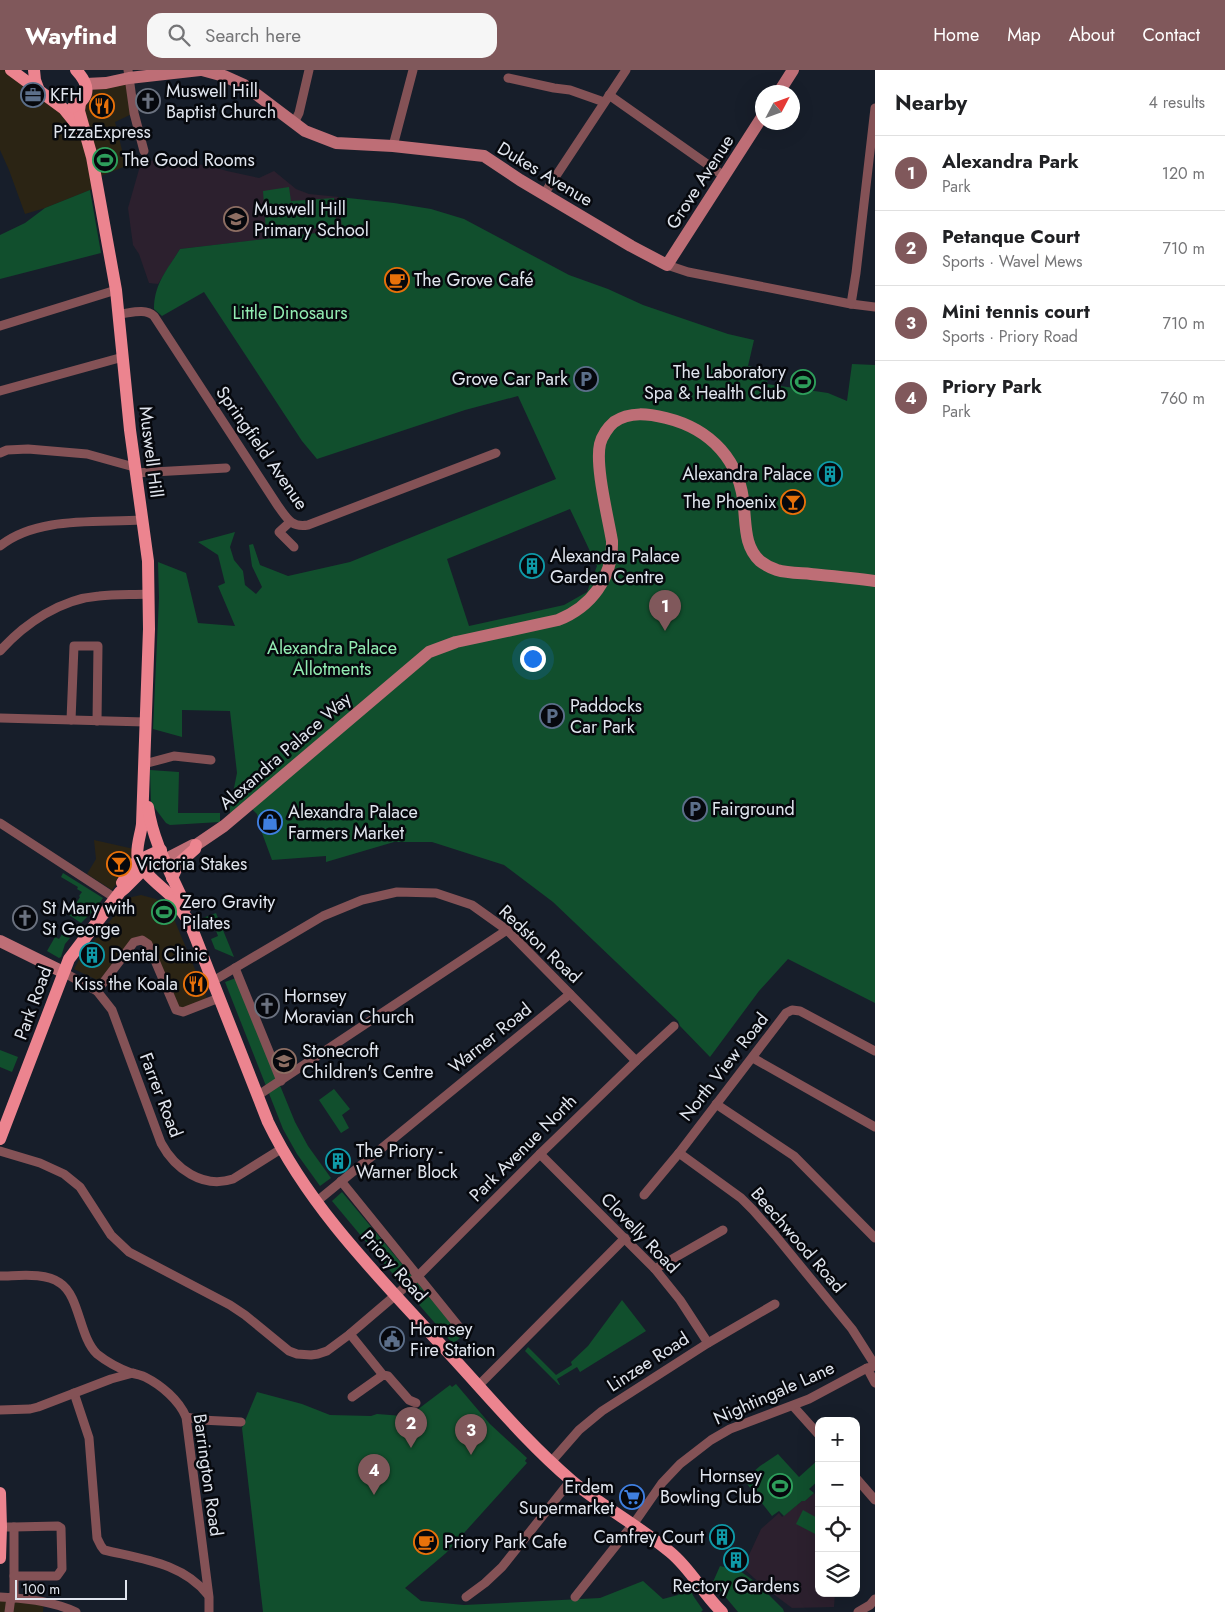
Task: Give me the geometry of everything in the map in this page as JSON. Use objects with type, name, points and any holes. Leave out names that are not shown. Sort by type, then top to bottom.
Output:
[{"type":"main road","name":"Muswell Hill","points":[[11,70],[38,88],[64,109],[84,134]]},
{"type":"main road","points":[[34,70],[38,88]]},
{"type":"main road","points":[[64,109],[71,108],[84,94],[76,70]]},
{"type":"main road","name":"Muswell Hill","points":[[84,94],[79,111],[92,157],[120,314],[135,470],[148,561],[149,594],[142,824],[138,851],[145,862]]},
{"type":"main road","name":"Muswell Hill","points":[[143,778],[150,821],[162,855],[186,908],[189,921]]},
{"type":"main road","points":[[145,862],[150,821]]},
{"type":"main road","points":[[172,878],[179,863],[195,849],[196,845]]},
{"type":"main road","name":"Park Road","points":[[0,1139],[69,959],[121,885],[145,862],[162,855]]},
{"type":"main road","name":"Priory Road","points":[[145,862],[154,880],[170,895],[189,921],[257,1096],[281,1150],[316,1202],[396,1296],[511,1423],[571,1480],[670,1552],[681,1562],[721,1612]]},
{"type":"main road","points":[[117,891],[148,885],[170,895]]},
{"type":"main road","points":[[0,1493],[8,1527],[0,1558]]},
{"type":"street","name":"Dukes Avenue","points":[[84,94],[128,74],[201,70],[224,76],[244,85],[306,131],[336,143],[394,146],[484,156],[631,246],[667,265],[688,272],[875,307]]},
{"type":"street","points":[[294,123],[299,113],[310,70]]},
{"type":"street","points":[[394,146],[413,70]]},
{"type":"street","points":[[544,194],[626,70]]},
{"type":"street","points":[[784,85],[794,70]]},
{"type":"street","points":[[128,74],[134,113],[144,151]]},
{"type":"street","points":[[508,78],[607,98],[724,176]]},
{"type":"street","points":[[851,304],[875,108]]},
{"type":"street","name":"Grove Avenue","points":[[667,265],[755,129]]},
{"type":"street","points":[[0,326],[116,290]]},
{"type":"street","name":"Springfield Avenue","points":[[120,314],[144,311],[150,312],[154,316],[243,454],[290,522],[300,526],[496,453]]},
{"type":"street","points":[[0,391],[123,357]]},
{"type":"street","name":"Alexandra Palace Way","points":[[162,855],[196,845],[240,814],[429,652],[456,642],[558,620],[574,612],[589,601],[597,592],[604,578],[612,550],[600,466],[600,443],[609,426],[622,418],[648,414],[683,422],[706,436],[722,450],[730,461],[741,485],[747,540],[751,550],[769,567],[787,572],[875,581]]},
{"type":"street","points":[[0,453],[7,450],[28,449],[87,454],[135,470],[226,468]]},
{"type":"street","points":[[0,546],[28,530],[52,525],[142,520]]},
{"type":"street","points":[[290,522],[279,532],[294,546]]},
{"type":"street","points":[[0,651],[10,640],[44,614],[71,602],[98,596],[149,594]]},
{"type":"street","points":[[71,720],[74,646],[98,646],[97,721]]},
{"type":"street","points":[[0,718],[145,722]]},
{"type":"street","points":[[144,764],[174,756],[211,760]]},
{"type":"street","points":[[0,823],[117,891]]},
{"type":"street","name":"Alexandra Palace Way","points":[[162,855],[202,835],[210,834]]},
{"type":"street","name":"Redston Road","points":[[213,981],[323,916],[362,900],[396,892],[436,893],[472,905],[507,930],[636,1061]]},
{"type":"street","points":[[257,1096],[507,930]]},
{"type":"street","points":[[97,991],[134,942],[142,940],[148,944],[176,1010],[183,1012],[219,998]]},
{"type":"street","points":[[0,941],[64,972]]},
{"type":"street","points":[[235,968],[281,1081]]},
{"type":"street","name":"Farrer Road","points":[[64,972],[97,991],[116,1018],[161,1144],[167,1154],[181,1169],[212,1182],[226,1182],[281,1150]]},
{"type":"street","name":"Warner Road","points":[[316,1202],[570,994]]},
{"type":"street","name":"North View Road","points":[[644,1195],[679,1153],[786,1014],[792,1010],[800,1011],[875,1051]]},
{"type":"street","name":"Park Avenue North","points":[[0,1151],[57,1170],[72,1180],[86,1196],[111,1234],[129,1252],[230,1305],[289,1351],[304,1355],[318,1354],[327,1351],[350,1334],[418,1276],[540,1154],[674,1026]]},
{"type":"street","points":[[753,1058],[875,1127]]},
{"type":"street","points":[[716,1104],[794,1156],[875,1238]]},
{"type":"street","name":"Beechwood Road","points":[[679,1153],[741,1198],[753,1210],[852,1330],[872,1366],[875,1383]]},
{"type":"street","name":"Clovelly Road","points":[[540,1154],[655,1269],[680,1300],[708,1343]]},
{"type":"street","name":"Priory Road","points":[[340,1182],[464,1333]]},
{"type":"street","points":[[655,1269],[723,1230]]},
{"type":"street","points":[[478,1386],[625,1238]]},
{"type":"street","name":"Barrington Road","points":[[0,1276],[43,1276],[61,1283],[69,1291],[89,1342],[96,1352],[113,1365],[144,1376],[159,1385],[179,1404],[186,1417],[209,1597],[209,1612]]},
{"type":"street","name":"Linzee Road","points":[[551,1462],[579,1430],[602,1411],[708,1343],[775,1304]]},
{"type":"street","points":[[350,1334],[383,1375],[388,1376],[409,1400],[416,1404]]},
{"type":"street","points":[[111,1379],[115,1372],[113,1365]]},
{"type":"street","name":"Nightingale Lane","points":[[575,1596],[632,1525],[662,1483],[680,1464],[711,1440],[730,1429],[809,1399],[872,1366]]},
{"type":"street","points":[[0,1410],[30,1409],[132,1373]]},
{"type":"street","points":[[352,1397],[383,1375]]},
{"type":"street","points":[[74,1393],[89,1438],[97,1538],[101,1546],[104,1550],[162,1563],[196,1581],[209,1597]]},
{"type":"street","points":[[793,1406],[815,1431]]},
{"type":"street","points":[[186,1417],[201,1420],[241,1422]]},
{"type":"street","points":[[466,1597],[485,1583],[502,1566],[571,1480]]},
{"type":"street","points":[[860,1483],[875,1500]]},
{"type":"street","points":[[10,1612],[14,1576],[8,1527],[58,1526],[61,1528],[62,1569],[57,1576],[14,1576]]},
{"type":"street","points":[[196,1581],[201,1580],[206,1575]]},
{"type":"street","points":[[0,1597],[48,1602],[76,1612]]},
{"type":"street","points":[[858,1612],[870,1606],[875,1599]]},
{"type":"shaded area","points":[[0,70],[11,70],[64,109],[94,89],[129,78],[134,113],[115,122],[126,166],[96,178],[98,187],[25,214],[0,150]]},
{"type":"shaded area","name":"Muswell Hill Primary School","points":[[158,158],[210,166],[259,178],[274,171],[296,189],[309,194],[339,197],[343,230],[180,249],[158,284],[149,283],[139,254],[133,245],[128,208],[140,166]]},
{"type":"shaded area","points":[[94,840],[134,849],[132,859],[112,890],[87,874],[96,859]]},
{"type":"shaded area","points":[[141,895],[156,899],[167,907],[174,919],[208,1000],[183,1008],[178,1006],[142,936],[132,939],[99,981],[74,969],[80,958],[127,900]]},
{"type":"shaded area","points":[[814,1493],[815,1597],[835,1597],[834,1607],[792,1608],[743,1568],[761,1529],[779,1513],[782,1517],[802,1501],[805,1501]]},
{"type":"shaded area","points":[[0,1597],[44,1601],[43,1612],[0,1612]]},
{"type":"green space","points":[[289,187],[291,201],[334,198],[337,227],[266,231],[263,191]]},
{"type":"green space","points":[[90,190],[101,253],[0,279],[0,235],[25,223],[45,208]]},
{"type":"green space","points":[[339,197],[431,209],[464,219],[569,275],[608,289],[643,305],[728,334],[754,340],[748,366],[769,370],[767,384],[828,393],[847,401],[852,364],[875,365],[875,1003],[788,959],[759,991],[710,1057],[680,1026],[678,1021],[553,902],[504,865],[432,842],[394,842],[326,862],[326,856],[272,860],[257,814],[245,802],[230,815],[237,773],[230,711],[182,710],[182,737],[153,729],[159,598],[158,562],[186,573],[198,623],[235,626],[218,586],[225,583],[218,555],[198,542],[235,532],[230,547],[234,560],[243,571],[245,585],[256,594],[262,587],[252,566],[249,545],[253,544],[260,565],[288,576],[350,562],[556,479],[518,396],[465,410],[317,459],[302,441],[204,292],[162,316],[154,309],[156,292],[159,285],[180,249],[342,230]],"holes":[[[570,509],[597,566],[587,592],[564,605],[469,626],[447,559]]]},
{"type":"green space","points":[[150,770],[179,772],[178,813],[220,813],[220,822],[170,825],[166,823],[151,803]]},
{"type":"green space","points":[[63,873],[103,898],[81,923],[69,915],[82,892],[77,889],[78,887],[61,877]]},
{"type":"green space","points":[[216,913],[234,957],[215,949],[211,939],[218,936],[213,923],[206,926],[203,918]]},
{"type":"green space","points":[[70,922],[77,927],[69,937],[59,958],[47,951],[55,937],[59,939],[64,931],[66,932]]},
{"type":"green space","points":[[236,978],[295,1122],[308,1146],[331,1178],[320,1186],[297,1154],[283,1129],[225,982]]},
{"type":"green space","points":[[0,1050],[18,1057],[12,1072],[0,1067]]},
{"type":"green space","points":[[334,1089],[350,1109],[342,1115],[349,1128],[341,1133],[319,1100]]},
{"type":"green space","points":[[342,1192],[462,1336],[453,1344],[332,1201]]},
{"type":"green space","points":[[622,1300],[646,1331],[580,1372],[577,1367],[557,1379],[560,1385],[525,1351],[528,1347],[556,1375],[572,1365],[571,1362],[588,1346]]},
{"type":"green space","points":[[456,1384],[490,1424],[527,1458],[525,1461],[527,1463],[446,1553],[405,1588],[421,1601],[464,1605],[600,1598],[643,1581],[663,1599],[678,1595],[688,1586],[703,1610],[701,1612],[263,1612],[242,1428],[257,1392],[302,1404],[330,1415],[371,1416],[377,1414],[403,1416],[413,1413],[450,1385],[452,1387]]},
{"type":"green space","name":"Hornsey Bowling Club","points":[[778,1454],[799,1477],[815,1463],[815,1484],[809,1489],[814,1493],[784,1516],[779,1511],[772,1516],[744,1480]]},
{"type":"green space","points":[[803,1510],[815,1517],[815,1534],[796,1524]]},
{"type":"green space","points":[[720,1566],[740,1571],[757,1583],[784,1612],[738,1612],[713,1582]]},
{"type":"place","name":"KFH","points":[[33,95]]},
{"type":"place","name":"Muswell Hill Baptist Church","points":[[148,101]]},
{"type":"place","name":"PizzaExpress","points":[[102,106]]},
{"type":"place","name":"The Good Rooms","points":[[105,160]]},
{"type":"place","name":"Muswell Hill Primary School","points":[[236,219]]},
{"type":"place","name":"The Grove Café","points":[[397,280]]},
{"type":"place","name":"Grove Car Park","points":[[586,379]]},
{"type":"place","name":"The Laboratory Spa & Health Club","points":[[803,382]]},
{"type":"place","name":"Alexandra Palace","points":[[830,474]]},
{"type":"place","name":"The Phoenix","points":[[793,502]]},
{"type":"place","name":"Alexandra Palace Garden Centre","points":[[532,566]]},
{"type":"place","name":"Alexandra Park","points":[[665,631]]},
{"type":"place","name":"Paddocks Car Park","points":[[552,716]]},
{"type":"place","name":"Fairground","points":[[695,809]]},
{"type":"place","name":"Alexandra Palace Farmers Market","points":[[270,822]]},
{"type":"place","name":"Victoria Stakes","points":[[119,864]]},
{"type":"place","name":"Zero Gravity Pilates","points":[[164,912]]},
{"type":"place","name":"St Mary with St George","points":[[25,918]]},
{"type":"place","name":"Dental Clinic","points":[[92,955]]},
{"type":"place","name":"Kiss the Koala","points":[[196,984]]},
{"type":"place","name":"Hornsey Moravian Church","points":[[267,1006]]},
{"type":"place","name":"Stonecroft Children's Centre","points":[[284,1061]]},
{"type":"place","name":"The Priory - Warner Block","points":[[338,1161]]},
{"type":"place","name":"Hornsey Fire Station","points":[[392,1339]]},
{"type":"place","name":"Petanque Court","points":[[411,1448]]},
{"type":"place","name":"Mini tennis court","points":[[471,1455]]},
{"type":"place","name":"Hornsey Bowling Club","points":[[780,1486]]},
{"type":"place","name":"Priory Park","points":[[374,1495]]},
{"type":"place","name":"Erdem Supermarket","points":[[632,1497]]},
{"type":"place","name":"Camfrey Court","points":[[722,1537]]},
{"type":"place","name":"Priory Park Cafe","points":[[426,1542]]},
{"type":"place","name":"Rectory Gardens","points":[[736,1560]]},
{"type":"park label","name":"Little Dinosaurs","points":[[290,313]]},
{"type":"park label","name":"Alexandra Palace Allotments","points":[[332,658]]}]
